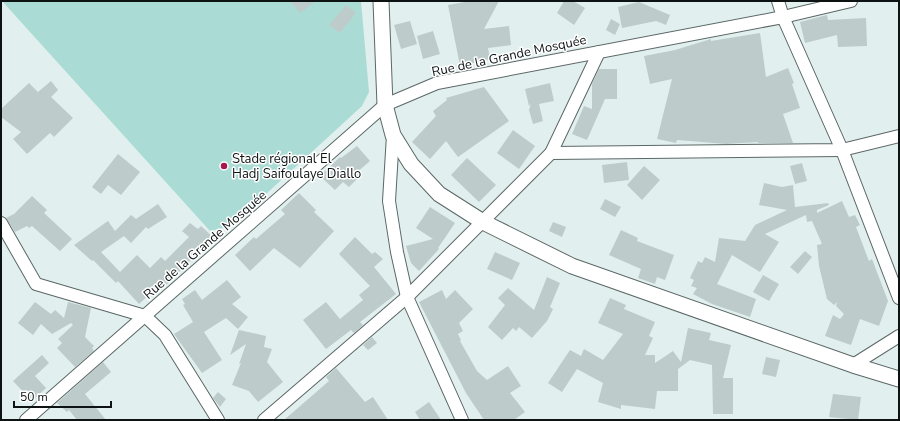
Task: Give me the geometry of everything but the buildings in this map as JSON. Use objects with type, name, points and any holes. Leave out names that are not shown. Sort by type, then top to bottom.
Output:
[{"type":"street","points":[[381,1],[385,105],[393,136],[410,164],[439,194],[483,222],[572,266],[853,364],[899,378]]},
{"type":"street","points":[[778,1],[783,17],[842,150],[899,298]]},
{"type":"street","name":"Rue de la Grande Mosquée","points":[[26,420],[385,105],[437,83],[783,17],[851,1]]},
{"type":"street","points":[[264,420],[407,297],[551,153],[600,52]]},
{"type":"street","points":[[393,136],[389,201],[397,252],[407,297],[462,420]]},
{"type":"street","points":[[551,153],[842,150],[899,136]]},
{"type":"street","points":[[1,223],[36,284],[146,316],[165,335],[218,420]]},
{"type":"street","points":[[853,364],[899,336]]},
{"type":"shaded area","name":"Stade régional El Hadj Saifoulaye Diallo","points":[[2,1],[361,1],[369,92],[362,106],[231,226],[210,231]]},
{"type":"place","name":"Stade régional El Hadj Saifoulaye Diallo","points":[[224,166]]}]
